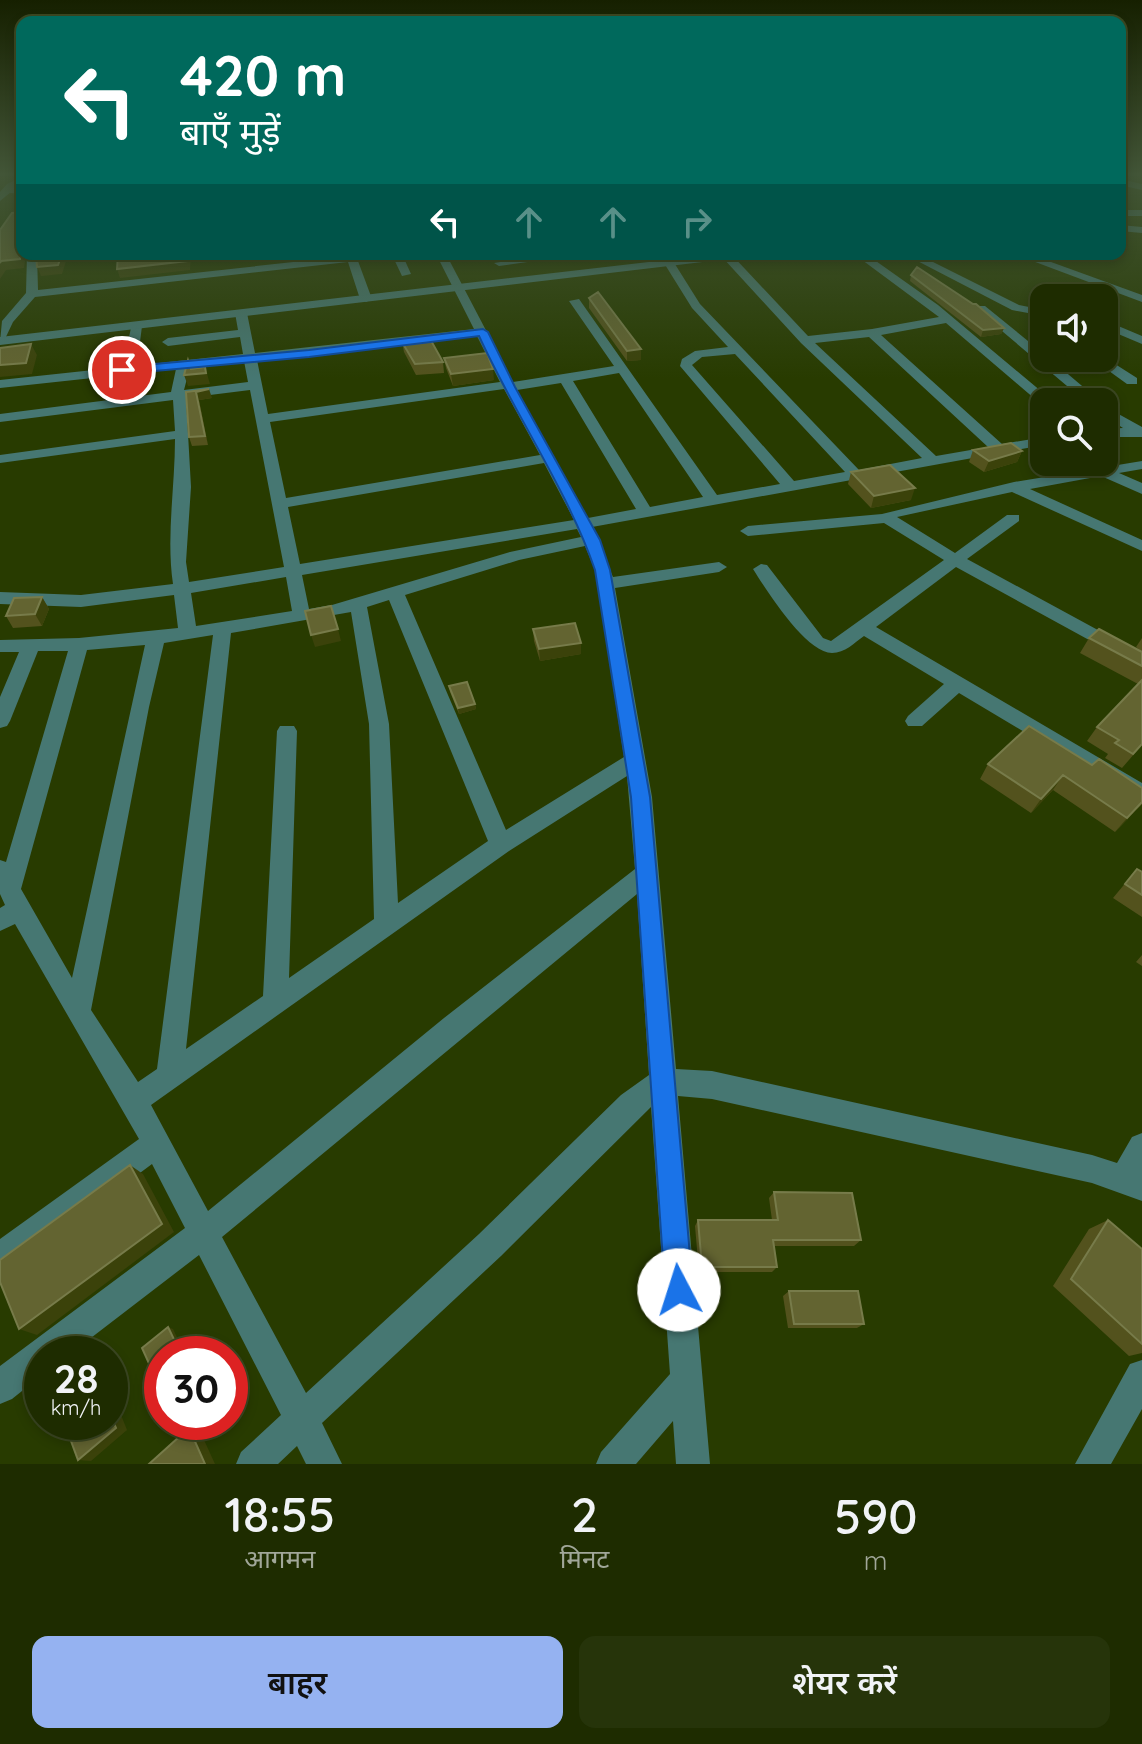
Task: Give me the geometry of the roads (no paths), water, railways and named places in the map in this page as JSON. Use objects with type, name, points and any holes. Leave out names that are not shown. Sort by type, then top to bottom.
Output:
[{"type":"street","points":[[32,260],[32,294],[8,321],[0,340],[695,260]]},
{"type":"street","points":[[240,260],[242,272]]},
{"type":"street","points":[[32,294],[332,260]]},
{"type":"street","points":[[348,260],[366,299]]},
{"type":"street","points":[[399,260],[406,274]]},
{"type":"street","points":[[445,260],[508,386],[588,532],[605,584],[636,760],[648,872],[693,1464]]},
{"type":"street","points":[[499,263],[526,260]]},
{"type":"street","points":[[657,260],[696,306],[856,475]]},
{"type":"street","points":[[731,260],[805,340],[931,459]]},
{"type":"street","points":[[867,260],[948,319],[1030,388]]},
{"type":"street","points":[[920,260],[974,289],[1029,312]]},
{"type":"street","points":[[1035,260],[1142,299]]},
{"type":"street","points":[[575,301],[712,499]]},
{"type":"street","points":[[981,308],[1077,388]]},
{"type":"street","points":[[241,313],[302,616]]},
{"type":"street","points":[[805,340],[872,333],[948,319]]},
{"type":"street","points":[[134,342],[136,326]]},
{"type":"street","points":[[1118,330],[1142,340]]},
{"type":"street","points":[[0,384],[483,332]]},
{"type":"street","points":[[168,342],[245,333]]},
{"type":"street","points":[[872,333],[999,449]]},
{"type":"street","points":[[738,350],[692,356],[686,366],[789,485]]},
{"type":"street","points":[[184,365],[177,384],[181,404],[183,487],[178,572],[188,633]]},
{"type":"street","points":[[263,419],[622,369]]},
{"type":"street","points":[[1118,372],[1132,381]]},
{"type":"street","points":[[565,378],[646,513]]},
{"type":"street","points":[[0,418],[256,385]]},
{"type":"street","points":[[1118,418],[1140,431]]},
{"type":"street","points":[[1118,432],[1140,431]]},
{"type":"street","points":[[0,459],[180,434]]},
{"type":"street","points":[[0,646],[156,638],[358,605],[646,513],[1030,443]]},
{"type":"street","points":[[280,504],[549,458]]},
{"type":"street","points":[[1118,469],[1142,465]]},
{"type":"street","points":[[748,531],[887,518],[891,514],[1014,487],[1079,476]]},
{"type":"street","points":[[1112,476],[1142,489]]},
{"type":"street","points":[[1014,487],[1142,546]]},
{"type":"street","points":[[887,518],[957,562],[1142,662]]},
{"type":"street","points":[[761,569],[817,642],[823,646],[838,646],[866,629],[1013,518]]},
{"type":"street","points":[[0,598],[81,601],[588,532]]},
{"type":"street","points":[[605,584],[719,567]]},
{"type":"street","points":[[396,595],[501,844]]},
{"type":"street","points":[[358,605],[371,653],[384,751],[386,923]]},
{"type":"street","points":[[169,1079],[223,627]]},
{"type":"street","points":[[866,629],[1138,785]]},
{"type":"street","points":[[78,1012],[139,707],[156,638]]},
{"type":"street","points":[[79,644],[7,897],[134,1101],[325,1464]]},
{"type":"street","points":[[0,721],[31,645]]},
{"type":"street","points":[[915,721],[958,683]]},
{"type":"street","points":[[275,1003],[287,731]]},
{"type":"street","points":[[134,1101],[501,844],[636,760]]},
{"type":"street","points":[[68,1336],[318,1143],[453,1027],[648,872]]},
{"type":"street","points":[[253,1464],[490,1245],[637,1099],[663,1081],[712,1085],[1133,1182],[1142,1147]]},
{"type":"street","points":[[0,1258],[156,1144]]},
{"type":"street","points":[[0,1387],[24,1369]]},
{"type":"street","points":[[1092,1464],[1142,1376]]},
{"type":"street","points":[[613,1464],[686,1380]]}]
